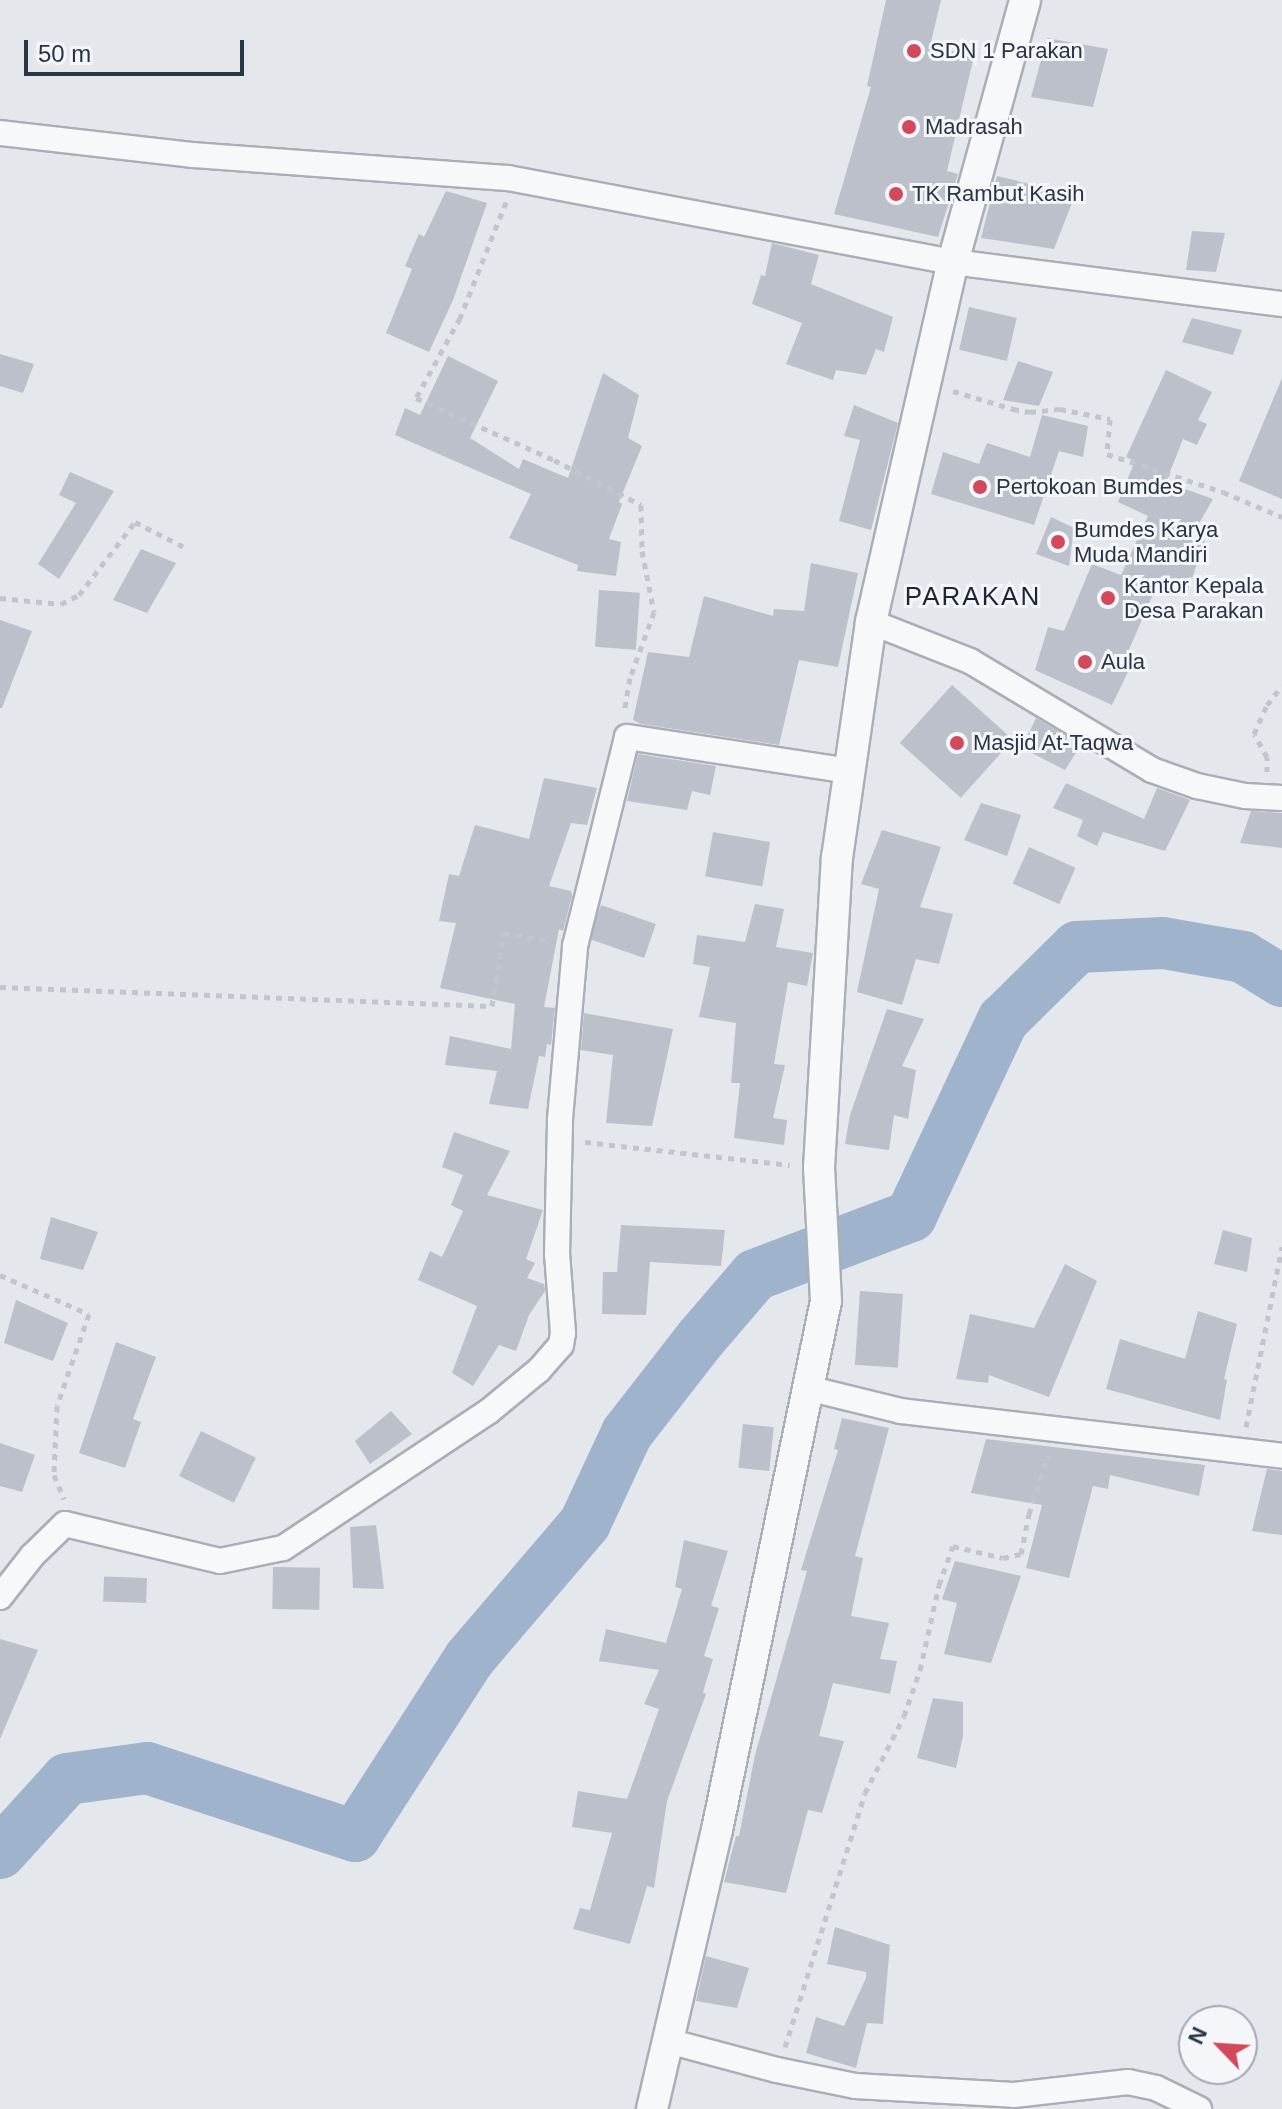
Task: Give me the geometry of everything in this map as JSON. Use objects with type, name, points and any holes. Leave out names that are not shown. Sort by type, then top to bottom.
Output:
[{"type":"street","points":[[652,2109],[717,1830],[826,1301],[819,1168],[837,858],[871,622],[953,262],[1025,0]]},
{"type":"street","points":[[0,133],[193,155],[517,180],[953,262],[1282,304]]},
{"type":"street","points":[[871,622],[970,661],[1152,770],[1197,786],[1275,798]]},
{"type":"street","points":[[0,1597],[32,1556],[65,1524],[220,1561],[283,1548],[342,1512],[488,1412],[539,1370],[561,1345],[563,1319],[557,1254],[560,1138],[575,946],[627,737],[848,771]]},
{"type":"street","points":[[807,1388],[901,1411],[1282,1456]]},
{"type":"street","points":[[668,2041],[777,2070],[855,2086],[1014,2095],[1128,2082],[1156,2088],[1199,2109]]},
{"type":"path","points":[[517,180],[492,234],[460,318],[416,398],[554,460],[641,505],[642,551],[654,612],[630,678],[624,710],[627,737]]},
{"type":"path","points":[[926,385],[964,394],[994,406],[1030,412],[1060,409],[1110,419],[1107,454],[1223,492],[1282,517]]},
{"type":"path","points":[[0,598],[61,604],[79,595],[135,522],[184,547]]},
{"type":"path","points":[[1275,798],[1267,757],[1254,734],[1267,705],[1282,686]]},
{"type":"path","points":[[0,987],[492,1006],[504,933],[575,946]]},
{"type":"path","points":[[560,1138],[819,1168]]},
{"type":"path","points":[[1240,1452],[1264,1350],[1282,1247]]},
{"type":"path","points":[[0,1275],[89,1314],[57,1406],[54,1475],[64,1495],[65,1524]]},
{"type":"path","points":[[777,2070],[865,1793],[904,1716],[920,1670],[939,1585],[953,1546],[1003,1558],[1021,1554],[1029,1514],[1055,1429]]},
{"type":"building","points":[[886,0],[941,0],[930,46],[974,56],[947,171],[958,174],[938,237],[834,214],[871,87],[867,86]]},
{"type":"building","points":[[1047,38],[1108,49],[1093,107],[1031,97]]},
{"type":"building","points":[[997,176],[1075,195],[1054,249],[981,238]]},
{"type":"building","points":[[446,191],[487,203],[453,300],[429,352],[386,333],[412,269],[405,266],[419,234],[424,237]]},
{"type":"building","points":[[1192,231],[1225,233],[1216,272],[1186,270]]},
{"type":"building","points":[[772,243],[819,255],[811,284],[893,317],[884,352],[876,349],[866,375],[836,370],[833,380],[786,364],[802,323],[752,304],[761,275],[765,276]]},
{"type":"building","points":[[969,307],[1017,318],[1007,361],[959,350]]},
{"type":"building","points":[[1192,318],[1242,330],[1233,355],[1182,342]]},
{"type":"building","points":[[0,354],[34,364],[23,393],[0,386]]},
{"type":"building","points":[[448,356],[498,381],[470,438],[519,469],[523,459],[568,478],[603,373],[639,395],[628,438],[642,446],[619,502],[622,504],[609,539],[621,542],[616,576],[577,571],[578,565],[509,538],[531,494],[395,435],[405,408],[420,415]]},
{"type":"building","points":[[1018,361],[1053,372],[1039,406],[1003,400]]},
{"type":"building","points":[[1166,370],[1212,392],[1198,420],[1207,424],[1197,445],[1183,439],[1166,482],[1213,499],[1192,536],[1205,541],[1189,587],[1161,576],[1128,652],[1136,655],[1112,705],[1035,670],[1048,627],[1064,631],[1092,564],[1121,575],[1148,516],[1118,502],[1135,461],[1126,457]]},
{"type":"building","points":[[1282,378],[1282,499],[1239,481]]},
{"type":"building","points":[[854,405],[898,423],[871,530],[839,521],[860,440],[844,436]]},
{"type":"building","points":[[1042,415],[1088,426],[1083,457],[1059,451],[1034,525],[931,494],[943,452],[979,464],[987,443],[1030,457]]},
{"type":"building","points":[[70,472],[114,491],[59,579],[38,564],[76,503],[59,495]]},
{"type":"building","name":"Bumdes Karya Muda Mandiri","points":[[1051,517],[1074,528],[1069,566],[1036,554]]},
{"type":"building","points":[[141,549],[176,563],[147,613],[113,600]]},
{"type":"building","points":[[811,563],[858,573],[838,667],[799,660],[779,745],[641,724],[633,720],[648,652],[689,657],[704,596],[773,616],[774,609],[804,611]]},
{"type":"building","points":[[599,590],[640,593],[636,650],[595,647]]},
{"type":"building","points":[[0,620],[32,631],[2,708],[0,708]]},
{"type":"building","name":"Masjid At-Taqwa","points":[[952,685],[1013,740],[961,798],[900,743]]},
{"type":"building","points":[[1036,718],[1081,745],[1065,770],[1022,748]]},
{"type":"building","points":[[638,754],[716,766],[710,795],[692,791],[687,810],[627,801]]},
{"type":"building","points":[[544,778],[597,788],[587,825],[571,823],[549,886],[571,891],[572,896],[563,931],[559,929],[544,1007],[555,1008],[551,1045],[547,1044],[545,1057],[539,1056],[528,1109],[489,1104],[497,1071],[445,1065],[450,1036],[511,1049],[515,1004],[440,988],[456,923],[439,921],[449,874],[459,876],[475,825],[529,839]]},
{"type":"building","points":[[1066,783],[1144,819],[1157,788],[1190,800],[1165,851],[1103,832],[1097,846],[1077,836],[1083,820],[1053,808]]},
{"type":"building","points":[[981,803],[1021,815],[1007,856],[964,840]]},
{"type":"building","points":[[1251,811],[1282,813],[1282,848],[1240,843]]},
{"type":"building","points":[[882,830],[941,847],[920,907],[953,914],[939,964],[916,959],[902,1005],[857,992],[879,889],[861,884]]},
{"type":"building","points":[[713,832],[770,842],[762,886],[705,876]]},
{"type":"building","points":[[1029,847],[1076,868],[1059,904],[1013,884]]},
{"type":"building","points":[[755,904],[784,909],[776,947],[813,953],[807,986],[788,982],[774,1064],[785,1065],[773,1118],[787,1120],[784,1145],[734,1138],[740,1083],[731,1083],[736,1023],[699,1017],[710,967],[693,964],[697,935],[745,942]]},
{"type":"building","points":[[601,905],[656,924],[644,958],[589,939]]},
{"type":"building","points":[[887,1009],[924,1019],[902,1066],[916,1070],[908,1119],[894,1115],[889,1150],[845,1144],[850,1115]]},
{"type":"building","points":[[584,1013],[673,1029],[652,1126],[606,1123],[613,1055],[581,1050]]},
{"type":"building","points":[[454,1132],[510,1151],[487,1195],[543,1210],[526,1259],[535,1263],[527,1278],[544,1284],[545,1291],[529,1315],[516,1351],[499,1345],[473,1386],[452,1373],[477,1306],[418,1280],[430,1251],[442,1257],[463,1211],[451,1205],[463,1175],[442,1167]]},
{"type":"building","points":[[51,1217],[98,1232],[83,1270],[40,1259]]},
{"type":"building","points":[[621,1225],[725,1230],[721,1266],[650,1262],[646,1315],[602,1314],[603,1272],[617,1272]]},
{"type":"building","points":[[1223,1230],[1252,1238],[1247,1272],[1214,1264]]},
{"type":"building","points":[[1065,1264],[1097,1281],[1049,1397],[989,1375],[988,1383],[956,1379],[970,1314],[1034,1328]]},
{"type":"building","points":[[860,1291],[903,1294],[898,1368],[855,1365]]},
{"type":"building","points":[[16,1300],[68,1323],[53,1361],[4,1343]]},
{"type":"building","points":[[1198,1311],[1237,1324],[1224,1379],[1227,1380],[1220,1420],[1106,1389],[1120,1339],[1185,1359]]},
{"type":"building","points":[[116,1342],[156,1357],[133,1419],[141,1422],[125,1468],[79,1453]]},
{"type":"building","points":[[391,1411],[412,1434],[370,1464],[355,1441]]},
{"type":"building","points":[[842,1418],[889,1428],[855,1556],[863,1558],[851,1616],[889,1623],[880,1659],[897,1661],[890,1694],[833,1683],[819,1736],[844,1741],[822,1813],[808,1810],[786,1893],[724,1882],[736,1836],[739,1836],[755,1755],[807,1571],[801,1570],[838,1450],[834,1449]]},
{"type":"building","points":[[743,1424],[774,1427],[769,1471],[738,1468]]},
{"type":"building","points":[[201,1431],[256,1458],[234,1503],[179,1476]]},
{"type":"building","points":[[986,1439],[1205,1465],[1199,1496],[1110,1475],[1108,1489],[1093,1486],[1069,1578],[1026,1568],[1042,1505],[971,1493]]},
{"type":"building","points":[[0,1443],[35,1455],[22,1492],[0,1486]]},
{"type":"building","points":[[1267,1469],[1282,1471],[1282,1535],[1252,1531]]},
{"type":"building","points":[[376,1525],[384,1589],[353,1588],[350,1527]]},
{"type":"building","points":[[684,1540],[728,1551],[711,1606],[719,1608],[704,1656],[713,1659],[703,1692],[706,1694],[667,1801],[654,1888],[647,1886],[630,1944],[573,1929],[580,1908],[590,1910],[612,1833],[572,1827],[578,1791],[627,1799],[659,1709],[644,1704],[659,1670],[599,1661],[606,1629],[666,1643],[682,1589],[675,1587]]},
{"type":"building","points":[[955,1561],[1021,1576],[991,1663],[944,1654],[957,1603],[942,1599]]},
{"type":"building","points":[[273,1567],[320,1568],[319,1610],[272,1609]]},
{"type":"building","points":[[104,1576],[147,1578],[146,1603],[103,1601]]},
{"type":"building","points":[[0,1639],[38,1650],[0,1739]]},
{"type":"building","points":[[933,1698],[963,1702],[963,1736],[956,1768],[917,1758]]},
{"type":"building","points":[[835,1927],[890,1945],[883,2024],[867,2023],[856,2068],[806,2053],[816,2017],[844,2026],[866,1978],[866,1972],[827,1964]]},
{"type":"building","points":[[706,1956],[749,1968],[737,2008],[696,2001]]},
{"type":"waterway","points":[[0,1853],[67,1779],[147,1768],[355,1836],[469,1659],[585,1523],[627,1433],[701,1338],[755,1275],[911,1216],[1003,1020],[1077,947],[1163,943],[1243,957],[1282,981]]},
{"type":"place","name":"SDN 1 Parakan","points":[[914,51]]},
{"type":"place","name":"Madrasah","points":[[909,127]]},
{"type":"place","name":"TK Rambut Kasih","points":[[896,194]]},
{"type":"place","name":"Pertokoan Bumdes","points":[[980,487]]},
{"type":"place","name":"Bumdes Karya Muda Mandiri","points":[[1058,542]]},
{"type":"place","name":"Kantor Kepala Desa Parakan","points":[[1108,598]]},
{"type":"place","name":"Aula","points":[[1085,662]]},
{"type":"place","name":"Masjid At-Taqwa","points":[[957,743]]},
{"type":"district","name":"PARAKAN","points":[[973,597]]}]
